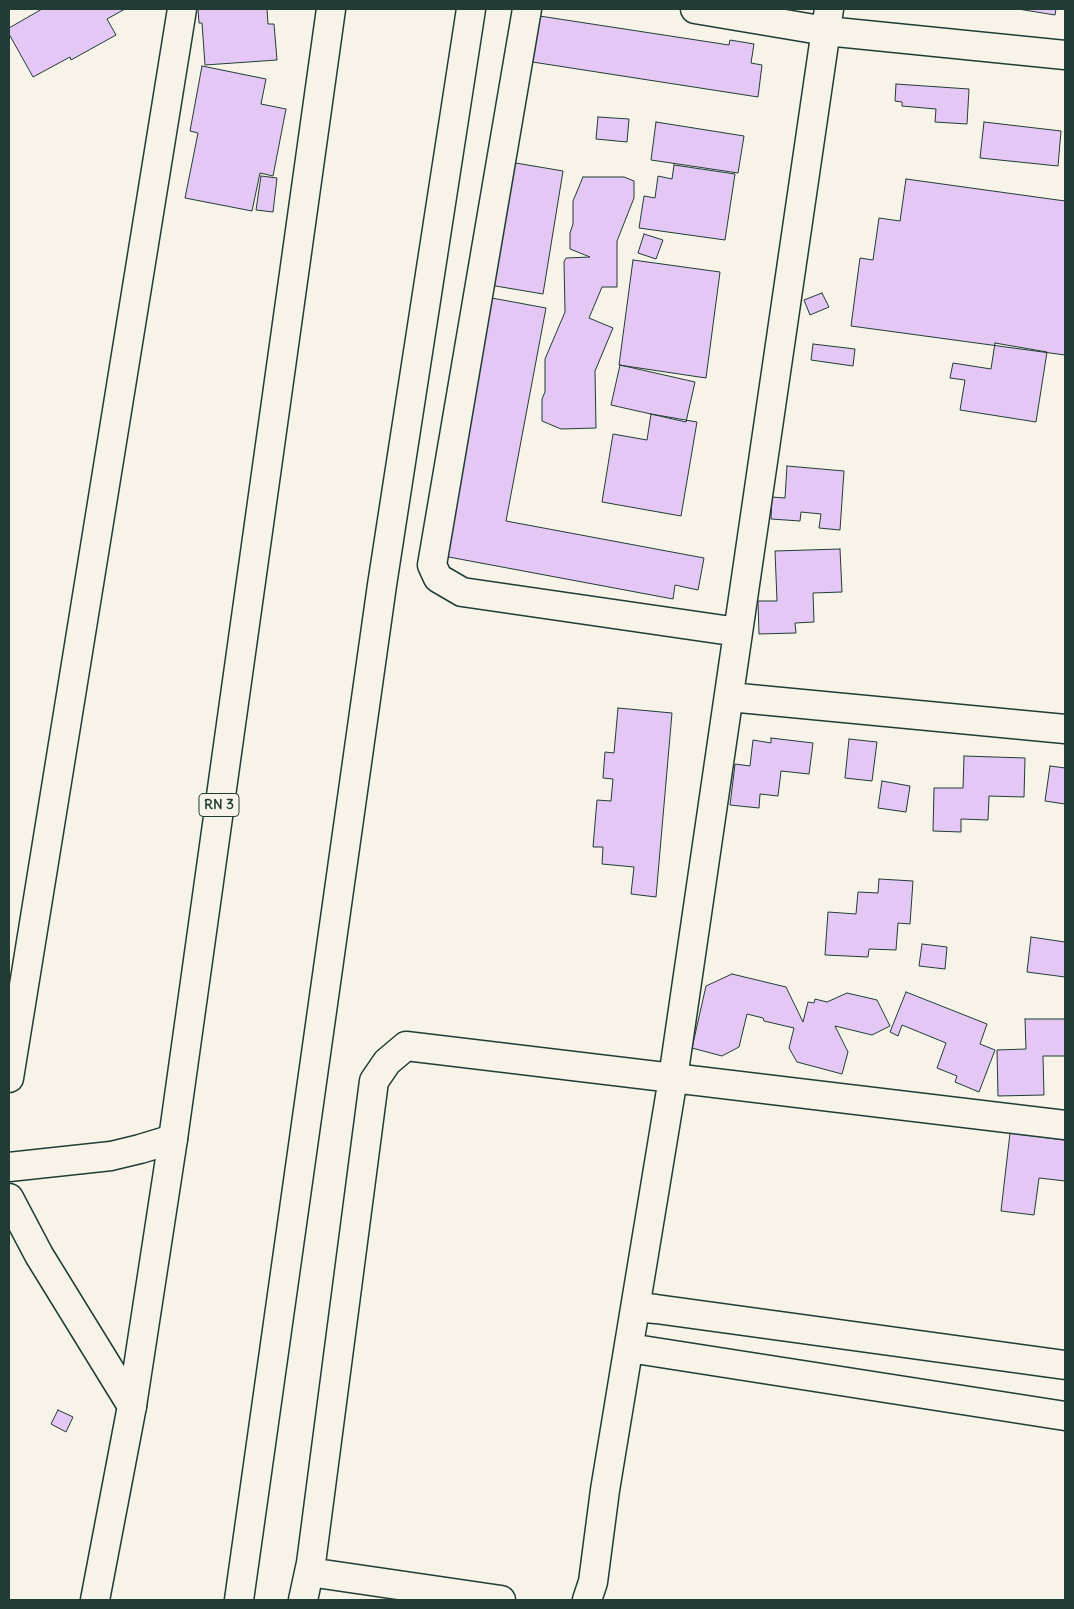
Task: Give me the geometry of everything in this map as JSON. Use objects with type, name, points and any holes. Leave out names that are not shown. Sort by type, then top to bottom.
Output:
[{"type":"street","points":[[9,1078],[17,977],[182,9]]},
{"type":"street","name":"RN 3","points":[[96,1600],[132,1406],[173,1139],[331,9]]},
{"type":"street","points":[[239,1600],[382,585],[471,9]]},
{"type":"street","points":[[527,9],[432,565],[438,578],[462,592],[738,632]]},
{"type":"street","points":[[695,9],[828,20],[1065,55]]},
{"type":"street","points":[[587,1600],[593,1582],[605,1490],[673,1078],[828,20]]},
{"type":"street","points":[[729,697],[1065,729]]},
{"type":"street","points":[[303,1600],[309,1572],[374,1081],[387,1062],[406,1046],[1065,1124]]},
{"type":"street","points":[[9,1167],[111,1156],[173,1139]]},
{"type":"street","points":[[9,1198],[39,1254],[132,1406]]},
{"type":"street","points":[[636,1308],[656,1309],[1065,1364]]},
{"type":"street","points":[[629,1348],[1065,1416]]},
{"type":"street","points":[[309,1572],[501,1600]]},
{"type":"building","points":[[42,9],[125,9],[107,19],[116,35],[71,60],[70,57],[33,77],[9,34],[9,28]]},
{"type":"building","points":[[198,9],[267,9],[268,24],[274,24],[277,60],[205,65],[202,23],[199,23]]},
{"type":"building","points":[[1018,9],[1056,9],[1055,15]]},
{"type":"building","points":[[533,15],[729,45],[730,40],[754,44],[751,63],[762,65],[758,97],[526,61]]},
{"type":"building","points":[[202,66],[266,79],[261,104],[286,109],[273,176],[260,173],[252,211],[185,198],[198,133],[190,131]]},
{"type":"building","points":[[896,84],[969,89],[967,124],[935,122],[936,109],[902,106],[902,102],[895,101]]},
{"type":"building","points":[[598,117],[629,119],[627,142],[596,139]]},
{"type":"building","points":[[656,122],[744,136],[738,173],[651,160]]},
{"type":"building","points":[[984,122],[1061,131],[1058,166],[980,158]]},
{"type":"building","points":[[492,159],[563,171],[543,294],[472,282]]},
{"type":"building","points":[[674,165],[735,174],[725,240],[639,228],[644,196],[655,198],[658,176],[672,179]]},
{"type":"building","points":[[261,176],[277,178],[273,212],[256,210]]},
{"type":"building","points":[[583,177],[624,177],[634,181],[634,198],[617,241],[617,287],[602,287],[589,318],[613,328],[595,371],[596,428],[561,429],[542,421],[542,399],[545,392],[545,359],[565,312],[564,262],[566,258],[590,257],[570,249],[573,201]]},
{"type":"building","points":[[906,179],[1065,201],[1065,355],[851,326],[860,258],[873,260],[879,218],[900,221]]},
{"type":"building","points":[[644,234],[663,240],[656,259],[638,253]]},
{"type":"building","points":[[633,260],[720,272],[706,378],[619,365]]},
{"type":"building","points":[[822,293],[829,307],[810,315],[804,300]]},
{"type":"building","points":[[470,294],[546,308],[506,521],[704,558],[698,590],[675,585],[673,599],[422,552]]},
{"type":"building","points":[[995,343],[1047,352],[1036,422],[960,410],[965,380],[950,378],[953,363],[991,369]]},
{"type":"building","points":[[813,344],[855,349],[853,366],[811,360]]},
{"type":"building","points":[[620,365],[695,382],[686,422],[611,405]]},
{"type":"building","points":[[651,414],[697,422],[681,516],[602,502],[613,434],[647,440]]},
{"type":"building","points":[[787,466],[844,471],[840,530],[819,528],[821,514],[801,512],[800,521],[771,519],[772,497],[785,498]]},
{"type":"building","points":[[840,549],[842,592],[813,593],[814,622],[795,623],[796,633],[759,634],[758,601],[777,601],[775,551]]},
{"type":"building","points":[[618,708],[672,713],[656,897],[631,894],[634,867],[602,864],[603,847],[593,847],[597,800],[611,801],[613,779],[603,778],[605,752],[614,753]]},
{"type":"building","points":[[771,738],[813,743],[809,774],[781,771],[778,796],[760,794],[759,808],[730,805],[735,764],[750,766],[753,740],[771,743]]},
{"type":"building","points":[[849,739],[877,742],[872,781],[845,778]]},
{"type":"building","points":[[964,756],[1025,758],[1024,797],[989,796],[988,820],[961,819],[961,832],[933,831],[934,788],[963,788]]},
{"type":"building","points":[[1050,766],[1065,768],[1065,804],[1045,801]]},
{"type":"building","points":[[882,781],[910,786],[906,812],[878,808]]},
{"type":"building","points":[[879,879],[913,881],[910,924],[898,923],[896,950],[869,949],[868,957],[825,955],[828,912],[856,914],[858,892],[878,893]]},
{"type":"building","points":[[1031,937],[1065,942],[1065,977],[1027,972]]},
{"type":"building","points":[[922,944],[947,947],[945,969],[919,966]]},
{"type":"building","points":[[732,974],[786,987],[803,1022],[808,1002],[814,1003],[815,999],[827,1002],[847,993],[877,1000],[890,1026],[872,1035],[835,1026],[848,1052],[842,1074],[797,1062],[789,1048],[794,1028],[764,1021],[763,1018],[747,1014],[739,1047],[722,1056],[692,1048],[706,986]]},
{"type":"building","points":[[906,992],[987,1024],[980,1044],[995,1050],[979,1092],[955,1082],[957,1076],[937,1068],[946,1043],[902,1025],[898,1036],[890,1032]]},
{"type":"building","points":[[1025,1019],[1065,1019],[1065,1056],[1043,1056],[1044,1095],[998,1096],[997,1050],[1026,1049]]},
{"type":"building","points":[[1010,1133],[1065,1140],[1065,1181],[1039,1178],[1034,1215],[1001,1211]]},
{"type":"building","points":[[58,1410],[73,1417],[66,1432],[51,1424]]}]
